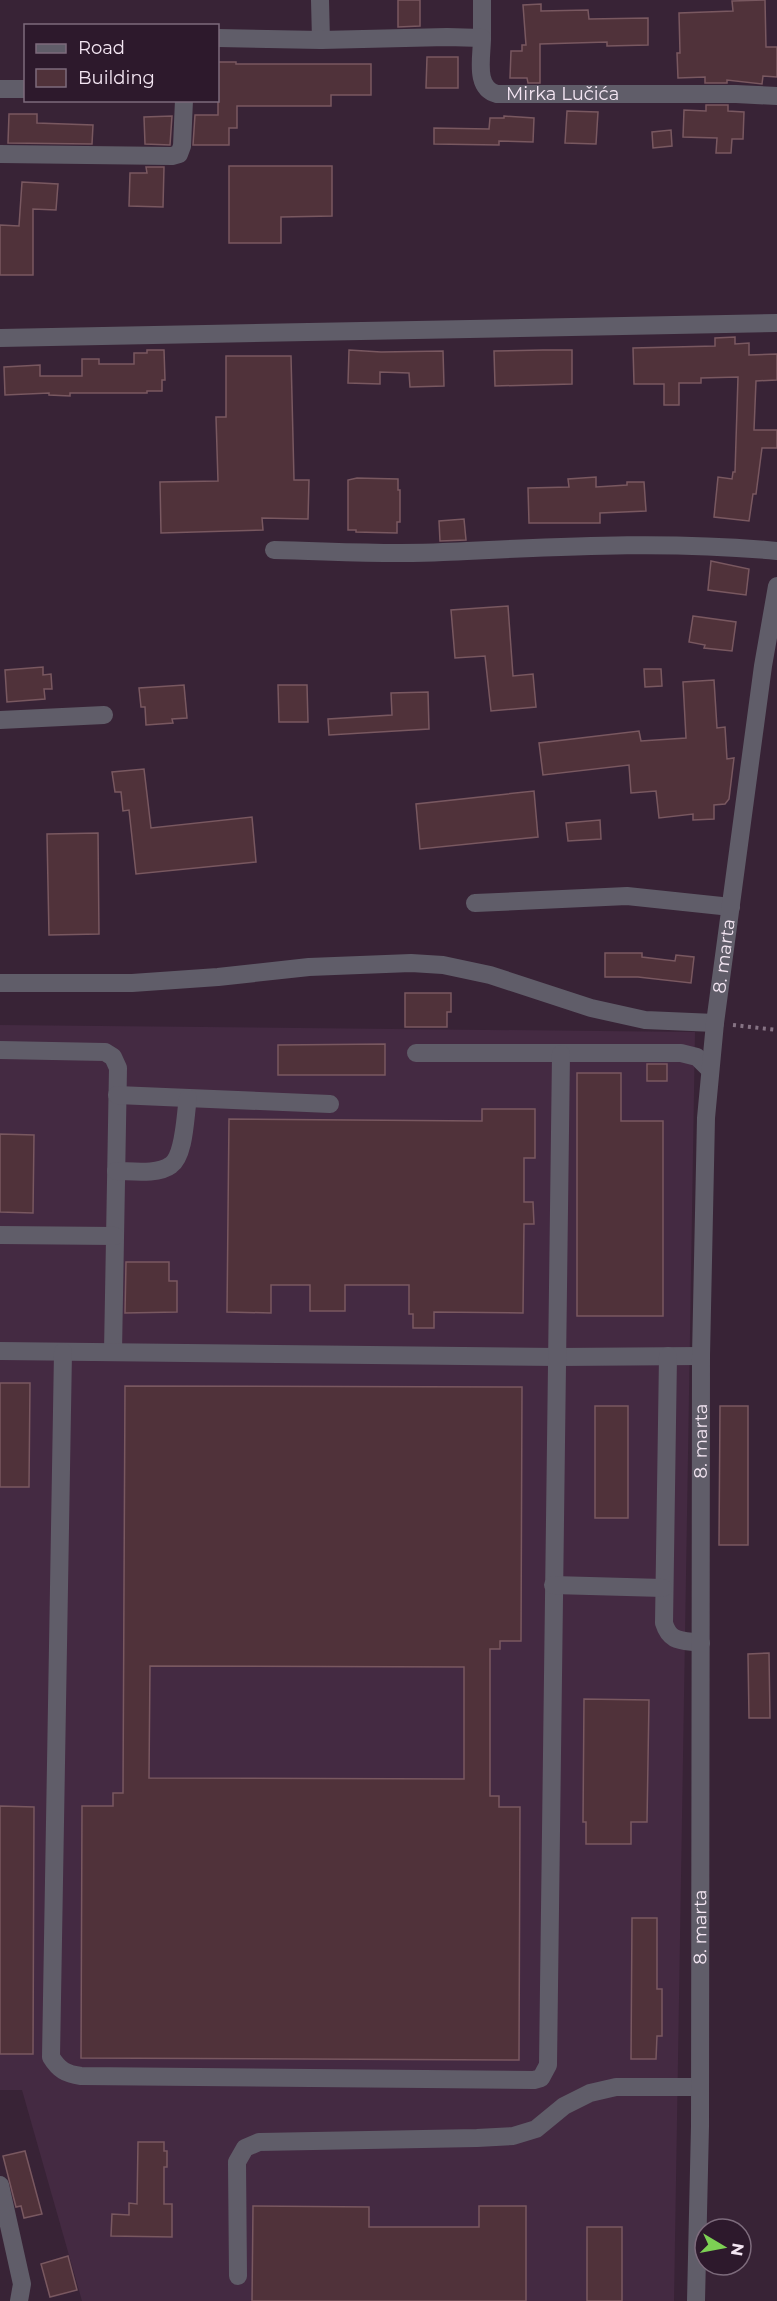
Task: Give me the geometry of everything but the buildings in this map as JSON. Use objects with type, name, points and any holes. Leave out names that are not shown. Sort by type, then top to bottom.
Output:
[{"type":"street","points":[[320,0],[321,40]]},
{"type":"street","name":"Mirka Lučića","points":[[482,0],[482,81],[485,88],[497,94],[777,96]]},
{"type":"street","points":[[219,38],[321,40],[482,38]]},
{"type":"street","points":[[0,89],[24,89]]},
{"type":"street","points":[[0,154],[172,156],[179,154],[182,146],[184,102]]},
{"type":"street","points":[[0,338],[777,322]]},
{"type":"street","points":[[273,550],[441,552],[657,544],[777,551]]},
{"type":"street","name":"8. marta","points":[[696,2301],[700,2087],[701,1356],[706,1118],[715,1023],[763,666],[777,586]]},
{"type":"street","points":[[0,720],[104,715]]},
{"type":"street","points":[[475,903],[627,896],[731,907]]},
{"type":"street","points":[[0,983],[132,983],[309,967],[379,963],[443,965],[490,975],[591,1008],[645,1020],[715,1023]]},
{"type":"street","points":[[0,1050],[105,1052],[113,1057],[118,1068],[113,1352]]},
{"type":"street","points":[[416,1053],[681,1053],[697,1057],[710,1070]]},
{"type":"street","points":[[63,1352],[51,2057],[58,2068],[68,2074],[81,2076],[510,2080],[541,2078],[548,2065],[561,1054]]},
{"type":"street","points":[[117,1095],[330,1104]]},
{"type":"street","points":[[116,1171],[156,1170],[171,1165],[180,1153],[188,1098]]},
{"type":"street","points":[[0,1235],[115,1236]]},
{"type":"street","points":[[0,1351],[557,1357],[701,1356]]},
{"type":"street","points":[[668,1356],[664,1623],[667,1633],[675,1639],[701,1643]]},
{"type":"street","points":[[553,1585],[663,1588]]},
{"type":"street","points":[[238,2276],[237,2162],[245,2148],[259,2142],[513,2136],[536,2128],[564,2106],[590,2093],[616,2087],[700,2087]]},
{"type":"street","points":[[0,2185],[22,2284],[19,2301]]},
{"type":"path","points":[[715,1023],[777,1030]]},
{"type":"shaded area","points":[[0,1025],[695,1032],[674,2301],[82,2301],[22,2090],[0,2090]]}]
